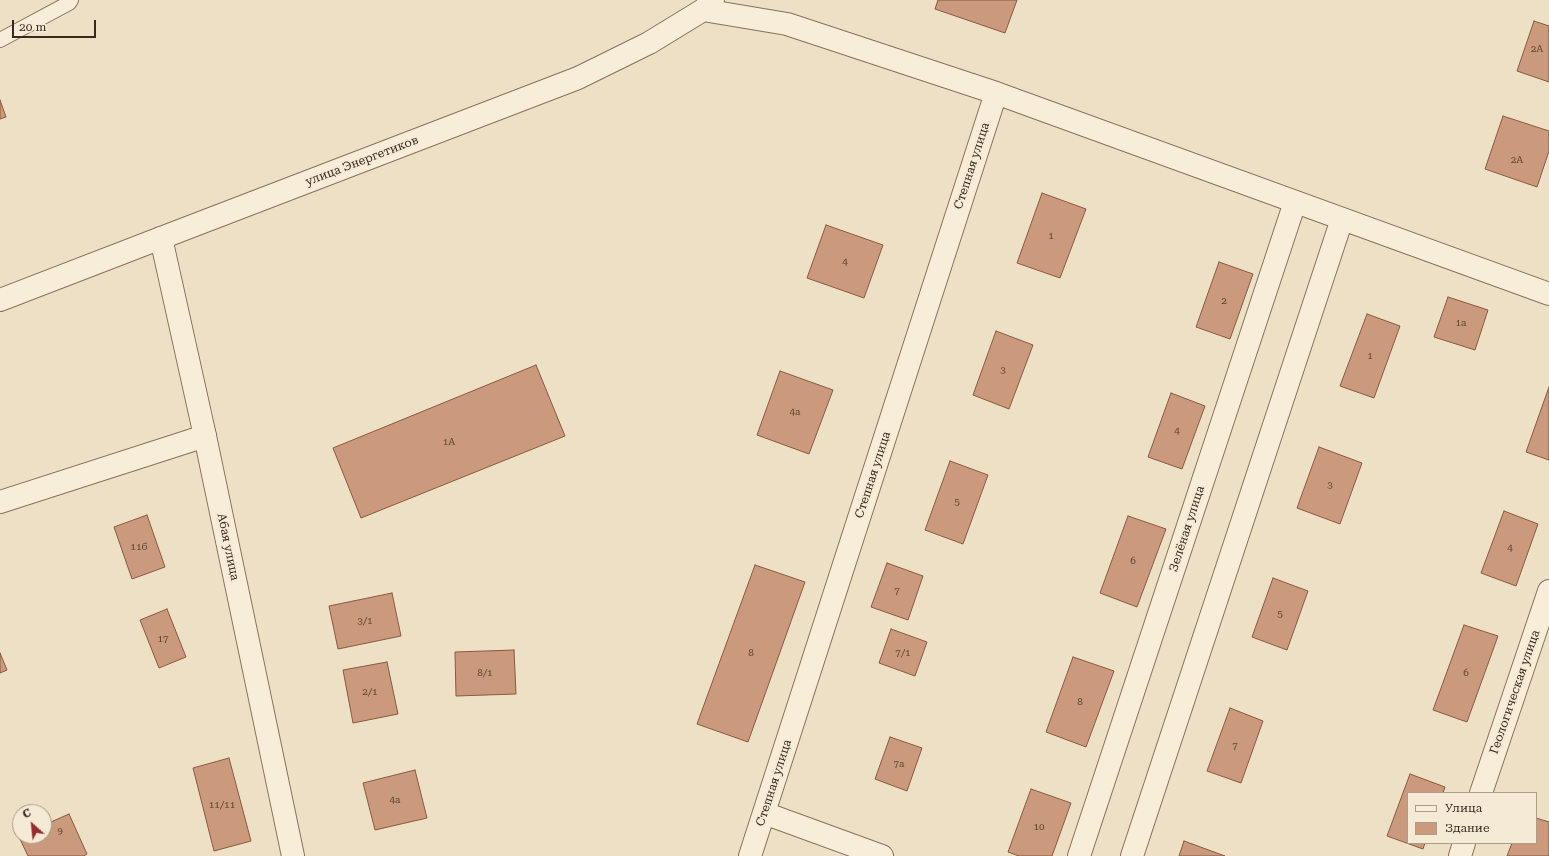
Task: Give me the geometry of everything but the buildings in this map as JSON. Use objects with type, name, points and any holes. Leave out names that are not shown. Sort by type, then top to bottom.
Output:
[{"type":"street","points":[[708,5],[787,24],[996,93],[1549,294]]},
{"type":"street","name":"улица Энергетиков","points":[[0,300],[578,78],[649,44],[708,5]]},
{"type":"street","name":"Степная улица","points":[[750,856],[996,93]]},
{"type":"street","name":"Зелёная улица","points":[[1079,856],[1295,202]]},
{"type":"street","points":[[1132,856],[1342,219]]},
{"type":"street","name":"Абая улица","points":[[161,238],[205,436],[293,856]]},
{"type":"street","points":[[0,502],[205,436]]},
{"type":"street","name":"Геологическая улица","points":[[1481,792],[1549,591]]},
{"type":"street","points":[[764,813],[882,856]]},
{"type":"street","points":[[1460,856],[1464,844]]},
{"type":"lane","points":[[0,40],[69,3],[71,0]]}]
